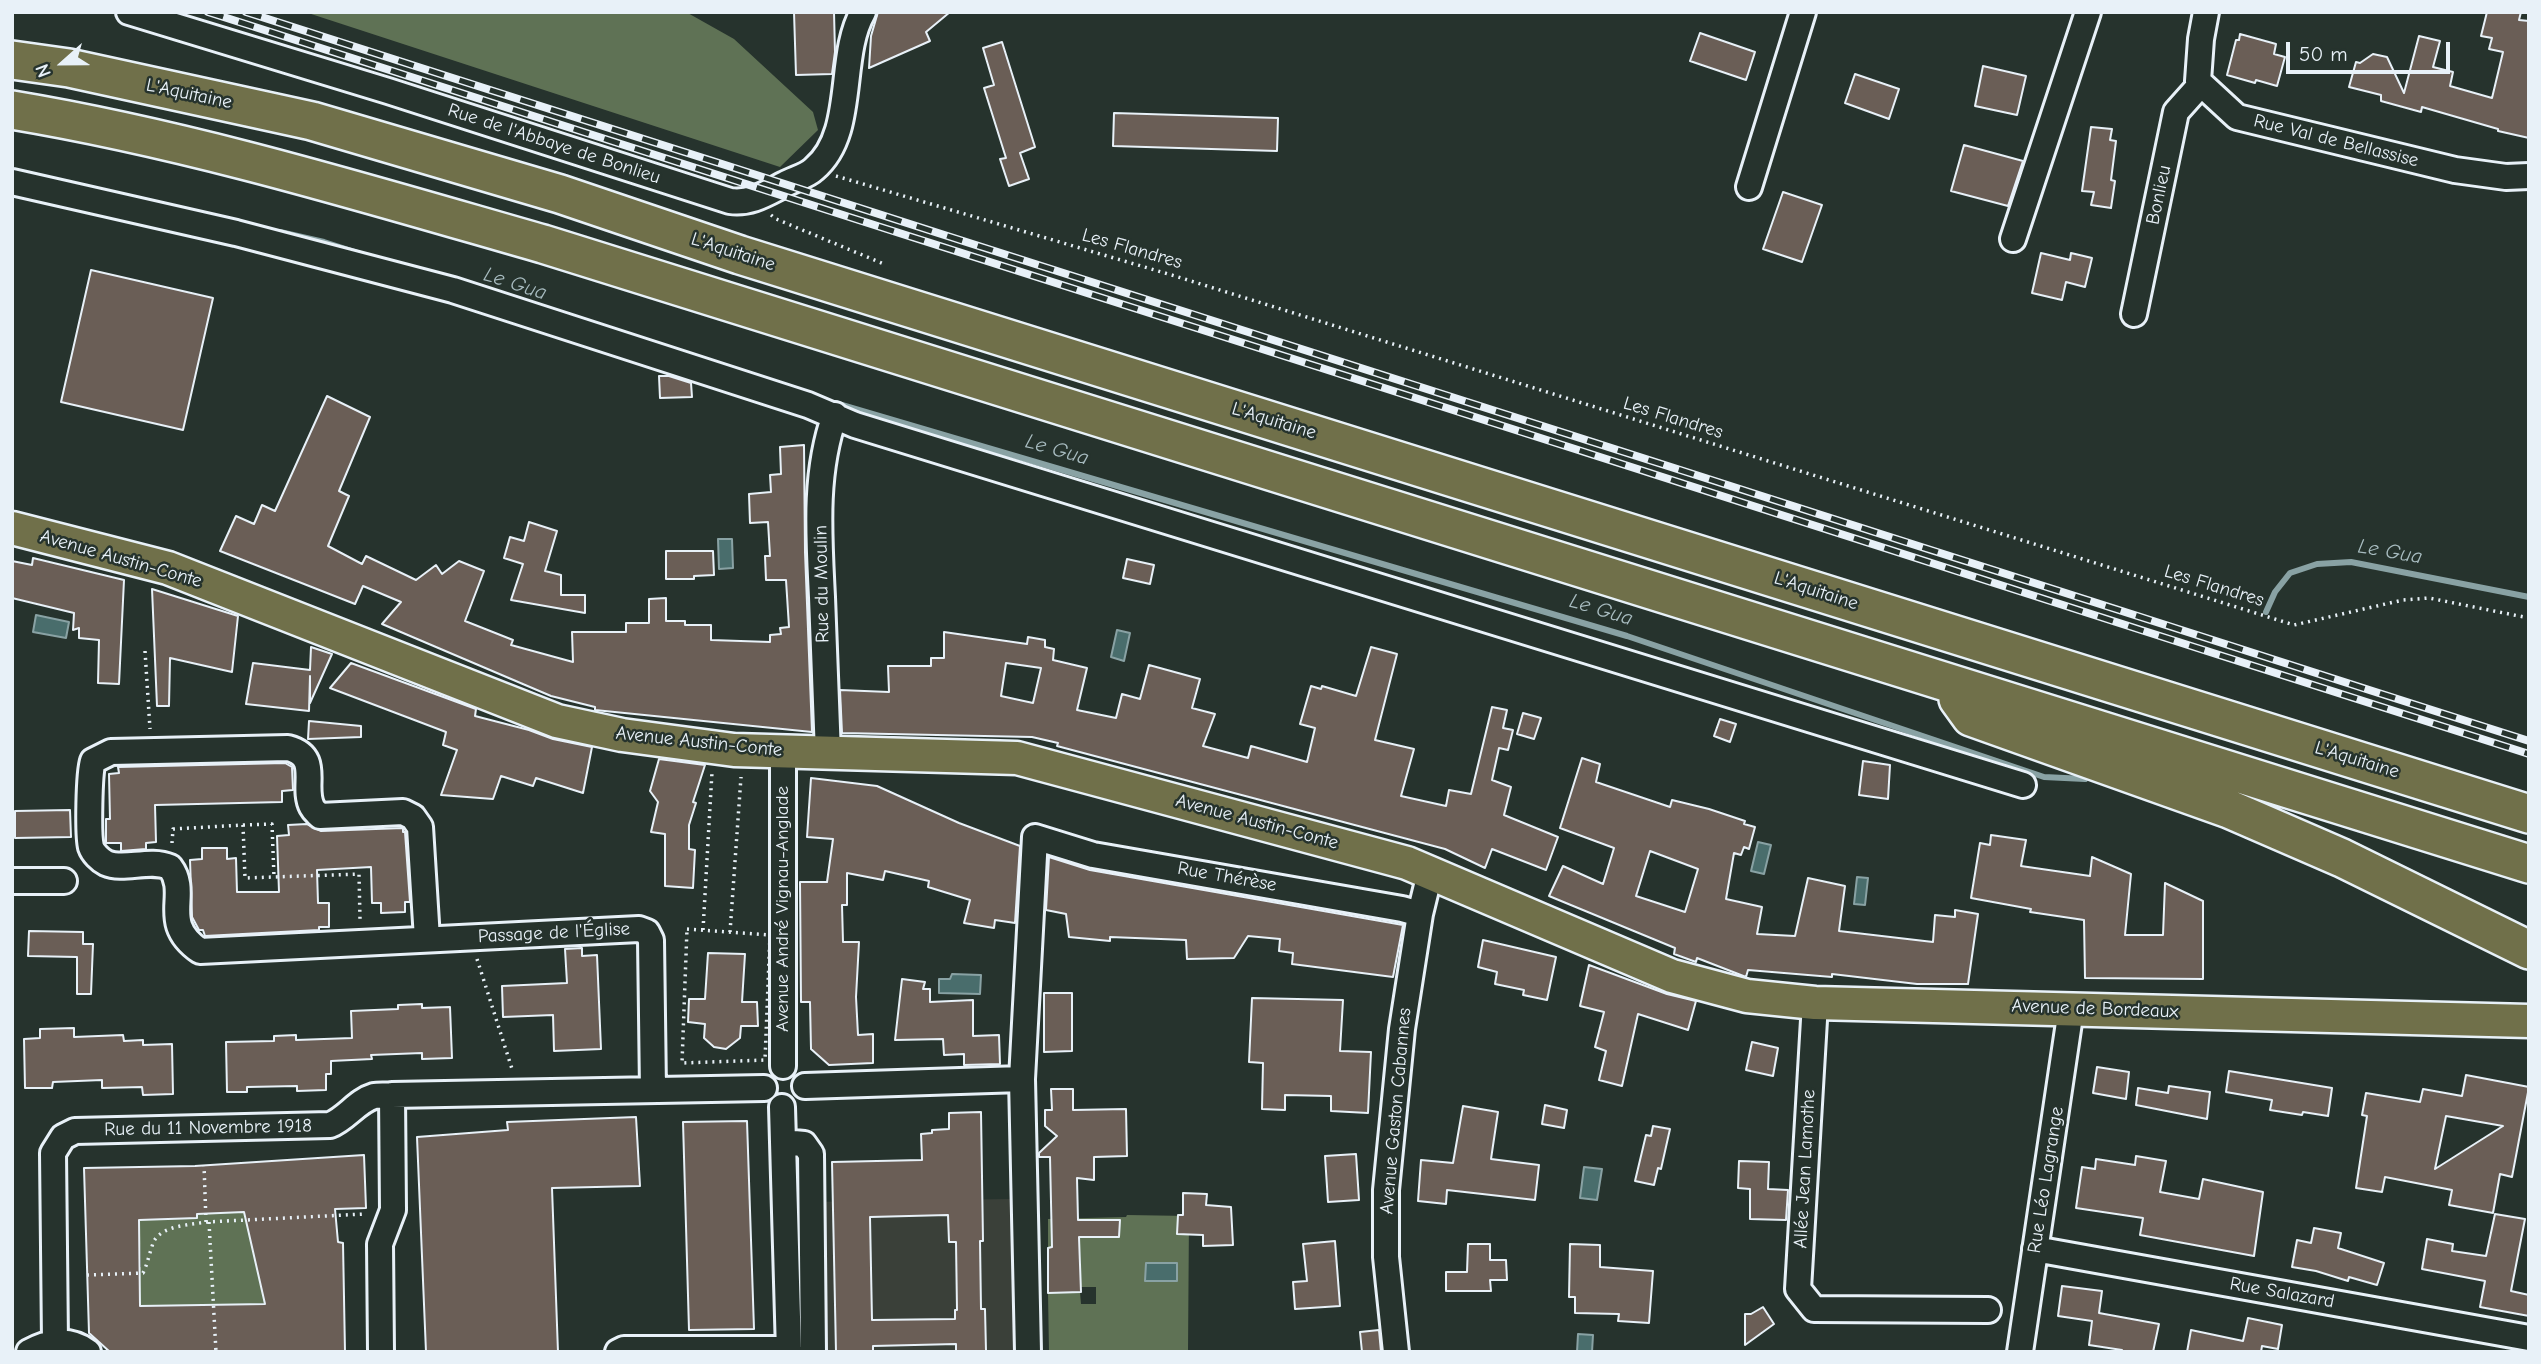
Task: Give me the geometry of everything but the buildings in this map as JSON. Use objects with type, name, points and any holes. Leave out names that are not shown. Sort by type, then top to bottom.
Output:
[{"type":"highway","name":"L'Aquitaine","points":[[12,60],[69,68],[312,121],[559,194],[766,263],[2529,814]]},
{"type":"highway","points":[[12,110],[142,136],[284,171],[543,244],[2529,864]]},
{"type":"highway","points":[[1948,684],[1971,717],[2229,809],[2342,858],[2529,950]]},
{"type":"main road","name":"Avenue Austin-Conte","points":[[12,528],[168,568],[557,721],[743,760],[783,752],[1017,758],[1419,868],[1672,976]]},
{"type":"main road","name":"Avenue de Bordeaux","points":[[1672,976],[1747,996],[1815,1003],[2526,1020]]},
{"type":"street","name":"Rue de l'Abbaye de Bonlieu","points":[[129,12],[388,91],[730,201],[741,203],[757,198],[814,170]]},
{"type":"street","points":[[814,170],[828,153],[835,137],[855,31],[863,12]]},
{"type":"street","points":[[1749,187],[1803,12]]},
{"type":"street","points":[[2013,239],[2088,12]]},
{"type":"street","points":[[2201,84],[2198,81],[2206,12]]},
{"type":"street","name":"Rue Val de Bellassise","points":[[2201,84],[2237,117],[2455,170],[2506,177],[2529,176]]},
{"type":"street","name":"Bonlieu","points":[[2134,314],[2176,112],[2201,84]]},
{"type":"street","points":[[12,182],[236,233],[453,290],[835,415],[855,425],[2022,785]]},
{"type":"street","name":"Rue du Moulin","points":[[828,754],[820,561],[821,471],[826,441],[835,415]]},
{"type":"street","points":[[163,864],[106,863],[96,855],[91,846],[89,783],[93,761],[111,752],[296,750],[306,758],[312,807],[320,816],[403,812],[413,817],[420,827],[427,939]]},
{"type":"street","name":"Avenue André Vignau-Anglade","points":[[783,752],[783,1066]]},
{"type":"street","name":"Rue Thérèse","points":[[1022,1079],[1035,837],[1093,855],[1389,906],[1420,914]]},
{"type":"street","name":"Passage de l'Église","points":[[163,864],[175,873],[178,925],[181,934],[200,951],[639,929],[647,932],[651,940],[653,1090]]},
{"type":"street","name":"Avenue Gaston Cabannes","points":[[1396,1352],[1386,1257],[1386,1191],[1402,1029],[1420,914],[1419,868]]},
{"type":"street","points":[[12,881],[64,881]]},
{"type":"street","name":"Allée Jean Lamothe","points":[[1815,1003],[1798,1289],[1814,1309],[1988,1310]]},
{"type":"street","name":"Rue Léo Lagrange","points":[[2020,1352],[2071,1009]]},
{"type":"street","points":[[783,1066],[800,1074],[805,1086],[804,1093],[795,1104],[782,1107],[769,1101],[764,1088],[771,1071],[783,1066]]},
{"type":"street","points":[[805,1086],[1022,1079],[1028,1352]]},
{"type":"street","name":"Rue du 11 Novembre 1918","points":[[55,1342],[53,1153],[64,1137],[75,1131],[330,1125],[365,1101],[392,1095],[764,1088]]},
{"type":"street","points":[[381,1352],[380,1244],[393,1210],[392,1095]]},
{"type":"street","points":[[618,1352],[624,1349],[797,1351],[782,1107]]},
{"type":"street","name":"Rue Salazard","points":[[2035,1249],[2529,1338]]},
{"type":"street","points":[[29,1352],[40,1345],[55,1342],[70,1343],[88,1352]]},
{"type":"path","name":"Les Flandres","points":[[814,170],[1188,280],[2294,625],[2403,600],[2429,598],[2529,618]]},
{"type":"path","points":[[757,198],[765,210],[776,219],[884,264]]},
{"type":"path","points":[[145,651],[152,751]]},
{"type":"path","points":[[703,930],[712,769],[743,760],[730,932]]},
{"type":"path","points":[[163,864],[172,845],[173,829],[272,824],[274,877]]},
{"type":"path","points":[[243,825],[245,878],[359,874],[361,943]]},
{"type":"path","points":[[687,929],[703,930],[769,935],[765,1060],[682,1063],[687,929]]},
{"type":"path","points":[[470,937],[520,1093]]},
{"type":"path","points":[[204,1165],[216,1352]]},
{"type":"path","points":[[87,1275],[143,1273],[154,1242],[162,1233],[183,1226],[208,1222],[365,1214]]},
{"type":"shaded area","points":[[1011,1199],[1015,1352],[811,1352],[808,1202]]},
{"type":"green space","points":[[305,12],[686,12],[734,39],[813,112],[818,130],[780,167]]},
{"type":"green space","points":[[195,1165],[211,1165],[213,1213],[335,1209],[250,1236],[260,1284],[287,1283],[288,1303],[140,1306],[139,1279],[87,1280],[87,1269],[141,1267],[139,1220],[197,1217]]},
{"type":"green space","points":[[1127,1215],[1189,1216],[1188,1352],[1049,1352],[1048,1293],[1080,1292],[1081,1304],[1096,1304],[1096,1287],[1081,1287],[1080,1247],[1048,1248],[1048,1219]]},
{"type":"water","points":[[718,539],[732,539],[733,568],[719,569]]},
{"type":"water","points":[[36,615],[69,622],[66,638],[33,632]]},
{"type":"water","points":[[1117,630],[1130,633],[1124,661],[1111,657]]},
{"type":"water","points":[[1758,842],[1771,845],[1764,874],[1751,871]]},
{"type":"water","points":[[1857,877],[1868,878],[1865,905],[1854,904]]},
{"type":"water","points":[[952,974],[981,975],[980,994],[939,993],[939,979],[950,979]]},
{"type":"water","points":[[1584,1167],[1602,1169],[1597,1200],[1580,1198]]},
{"type":"water","points":[[1146,1263],[1177,1263],[1177,1281],[1145,1281]]},
{"type":"water","points":[[1578,1334],[1593,1335],[1592,1352],[1577,1352]]},
{"type":"waterway","name":"Le Gua","points":[[280,232],[361,254]]},
{"type":"waterway","name":"Le Gua","points":[[835,403],[1627,636],[2044,777],[2085,779]]},
{"type":"waterway","name":"Le Gua","points":[[2266,612],[2275,592],[2290,573],[2317,564],[2351,562],[2529,597]]},
{"type":"railway","points":[[208,12],[2529,754]]},
{"type":"railway","points":[[246,12],[2529,741]]}]
